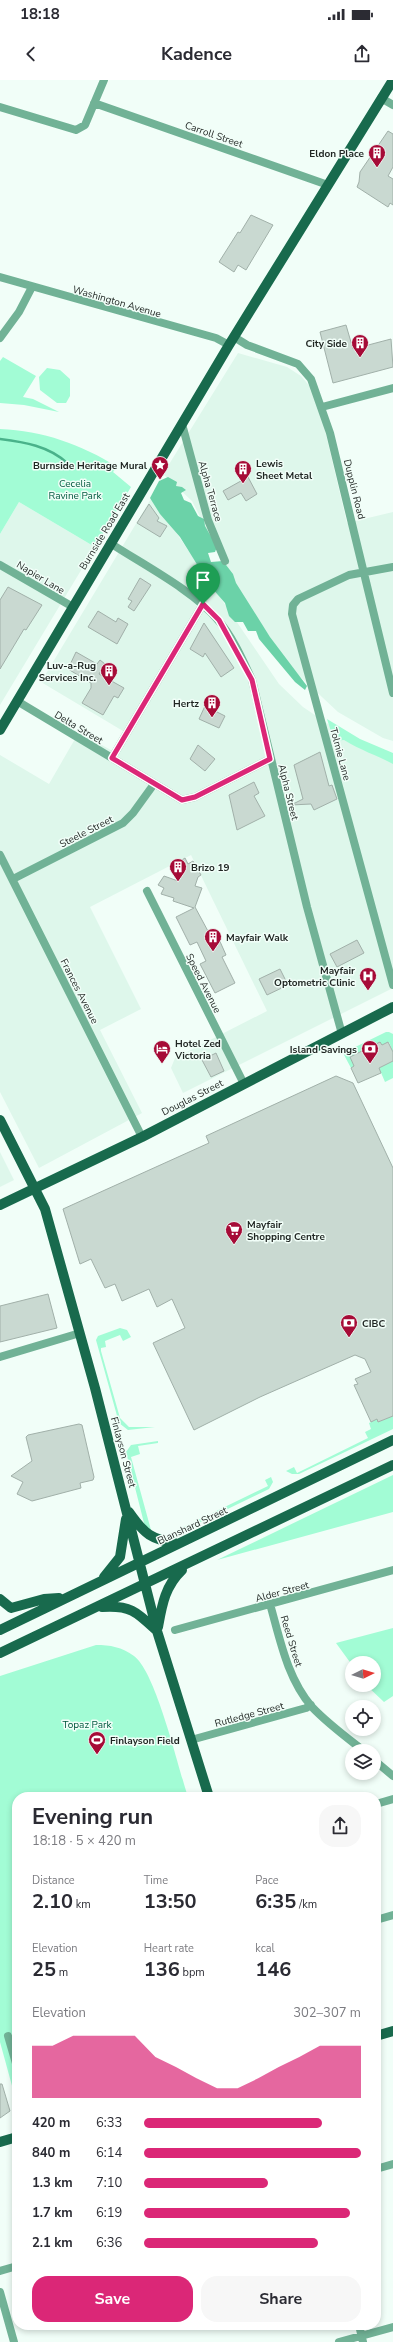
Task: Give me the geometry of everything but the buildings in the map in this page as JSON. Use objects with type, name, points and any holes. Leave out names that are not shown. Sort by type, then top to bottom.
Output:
[{"type":"main road","name":"Burnside Road East","points":[[0,730],[231,341],[393,80]]},
{"type":"main road","name":"Douglas Street","points":[[0,1205],[142,1137],[393,1008]]},
{"type":"main road","name":"Finlayson Street","points":[[0,1120],[36,1188],[45,1209],[80,1333],[157,1631],[207,1792]]},
{"type":"main road","name":"Blanshard Street","points":[[0,1630],[393,1440]]},
{"type":"main road","points":[[0,1654],[393,1465]]},
{"type":"main road","points":[[126,1509],[143,1532],[154,1539],[178,1544]]},
{"type":"main road","points":[[97,1583],[110,1571],[120,1557],[123,1544],[126,1509]]},
{"type":"main road","points":[[157,1631],[166,1591],[174,1578],[188,1564]]},
{"type":"main road","points":[[0,1599],[11,1608],[44,1599],[65,1598]]},
{"type":"main road","points":[[97,1607],[119,1606],[135,1610],[157,1631]]},
{"type":"main road","points":[[381,2035],[393,2031]]},
{"type":"main road","points":[[0,2142],[12,2138]]},
{"type":"street","points":[[0,107],[64,128],[76,130],[85,125],[104,80]]},
{"type":"street","points":[[381,98],[393,105]]},
{"type":"street","name":"Carroll Street","points":[[94,103],[328,185]]},
{"type":"street","name":"Washington Avenue","points":[[0,277],[231,341]]},
{"type":"street","points":[[0,338],[19,312],[32,287]]},
{"type":"street","name":"Dupplin Road","points":[[231,341],[247,345],[298,364],[308,374],[322,408],[393,693]]},
{"type":"street","points":[[322,408],[393,388]]},
{"type":"street","name":"Alpha Terrace","points":[[182,424],[208,520],[225,561]]},
{"type":"street","name":"Alpha Street","points":[[110,543],[203,604],[219,620],[252,680],[307,907],[342,1034]]},
{"type":"street","name":"Napier Lane","points":[[0,565],[72,608]]},
{"type":"street","name":"Tolmie Lane","points":[[393,567],[344,577],[298,598],[293,605],[292,614],[393,984]]},
{"type":"street","points":[[112,758],[203,604]]},
{"type":"street","name":"Delta Street","points":[[17,701],[182,800],[195,797],[270,759]]},
{"type":"street","name":"Steele Street","points":[[13,879],[123,823],[134,813],[154,784]]},
{"type":"street","name":"Frances Avenue","points":[[0,855],[142,1137]]},
{"type":"street","name":"Speed Avenue","points":[[147,891],[244,1084]]},
{"type":"street","points":[[0,1357],[80,1333]]},
{"type":"street","name":"Alder Street","points":[[175,1630],[393,1570]]},
{"type":"street","name":"Reed Street","points":[[270,1604],[289,1670],[311,1705],[356,1744]]},
{"type":"street","name":"Rutledge Street","points":[[191,1740],[306,1708],[311,1705]]},
{"type":"street","points":[[381,1766],[393,1776]]},
{"type":"street","points":[[381,1803],[393,1799]]},
{"type":"street","points":[[381,1919],[393,1915]]},
{"type":"street","points":[[8,2036],[12,2050]]},
{"type":"street","points":[[381,2168],[393,2164]]},
{"type":"street","points":[[0,2271],[12,2267]]},
{"type":"street","points":[[0,2292],[14,2342]]},
{"type":"street","points":[[339,2342],[362,2339],[393,2327]]},
{"type":"shaded area","points":[[238,353],[287,367],[301,376],[312,389],[318,401],[347,523],[393,512],[393,741],[383,738],[338,712],[291,668],[235,585],[192,501],[163,474]]},
{"type":"shaded area","points":[[152,497],[279,684],[303,707],[352,740],[393,760],[393,988],[183,1093],[171,1068],[175,1058],[267,1011],[191,855],[90,907],[141,1009],[100,1030],[142,1113],[39,1168],[0,1092],[0,755],[49,784],[79,732],[116,753],[128,734],[41,682]]},
{"type":"shaded area","points":[[19,502],[95,547],[0,705],[0,534]]},
{"type":"shaded area","points":[[0,1152],[14,1180],[0,1187]]},
{"type":"green space","points":[[3,357],[36,376],[23,397],[33,399],[59,412],[24,405],[0,403],[0,361]]},
{"type":"green space","points":[[47,368],[60,370],[70,379],[70,396],[66,403],[57,403],[40,390],[39,377]]},
{"type":"green space","name":"Cecelia Ravine Park","points":[[0,429],[16,430],[61,440],[90,452],[117,467],[113,472],[131,487],[95,547],[19,502],[0,534]]},
{"type":"green space","points":[[168,477],[177,482],[176,486],[182,487],[186,490],[181,493],[184,500],[191,503],[198,516],[204,519],[205,526],[217,547],[215,552],[208,553],[211,562],[223,561],[233,574],[236,583],[270,637],[307,686],[305,690],[295,682],[259,639],[256,631],[248,631],[243,622],[235,622],[229,616],[225,603],[211,587],[180,537],[160,514],[150,498],[159,481]]},
{"type":"green space","points":[[327,719],[360,739],[393,753],[393,764],[344,740],[334,741]]},
{"type":"green space","points":[[386,1032],[393,1034],[393,1052],[389,1042],[382,1045],[380,1043],[350,1057],[354,1066],[351,1068],[343,1053]]},
{"type":"green space","points":[[393,1061],[393,1078],[385,1082],[379,1068]]},
{"type":"green space","points":[[120,1328],[127,1330],[131,1337],[123,1341],[120,1335],[105,1341],[106,1347],[101,1348],[101,1351],[120,1418],[129,1427],[155,1427],[128,1430],[119,1423],[96,1340],[98,1336]]},
{"type":"green space","points":[[393,1416],[393,1429],[299,1474],[292,1474],[286,1471],[294,1467],[297,1473],[368,1438],[365,1432],[371,1429],[369,1423],[377,1419],[378,1422]]},
{"type":"green space","points":[[158,1441],[158,1443],[138,1446],[140,1454],[131,1457],[151,1530],[147,1529],[144,1523],[126,1452],[131,1445]]},
{"type":"green space","points":[[393,1475],[393,1512],[217,1560]]},
{"type":"green space","points":[[271,1477],[273,1482],[269,1489],[174,1535],[167,1535],[268,1486],[265,1480]]},
{"type":"green space","points":[[393,1628],[393,1696],[384,1702],[373,1692],[381,1692],[381,1656],[345,1656],[336,1643]]},
{"type":"green space","name":"Topaz Park","points":[[96,1645],[111,1646],[125,1650],[134,1656],[142,1665],[150,1681],[166,1721],[187,1792],[12,1792],[12,2086],[0,2042],[0,1676]]},
{"type":"waterway","points":[[0,439],[27,443],[36,446],[52,452],[67,463]]},
{"type":"place","name":"Eldon Place","points":[[377,168]]},
{"type":"place","name":"City Side","points":[[360,358]]},
{"type":"place","name":"Burnside Heritage Mural","points":[[160,480]]},
{"type":"place","name":"Lewis Sheet Metal","points":[[243,484]]},
{"type":"place","name":"Luv-a-Rug Services Inc.","points":[[109,686]]},
{"type":"place","name":"Hertz","points":[[212,718]]},
{"type":"place","name":"Brizo 19","points":[[178,882]]},
{"type":"place","name":"Mayfair Walk","points":[[213,952]]},
{"type":"place","name":"Mayfair Optometric Clinic","points":[[368,991]]},
{"type":"place","name":"Hotel Zed Victoria","points":[[162,1064]]},
{"type":"place","name":"Island Savings","points":[[370,1064]]},
{"type":"place","name":"Mayfair Shopping Centre","points":[[234,1245]]},
{"type":"place","name":"CIBC","points":[[349,1338]]},
{"type":"place","name":"Finlayson Field","points":[[97,1755]]},
{"type":"route","points":[[203,604],[219,620],[243,661],[252,680],[270,759],[195,797],[188,800],[182,800],[112,758],[203,604]]}]
